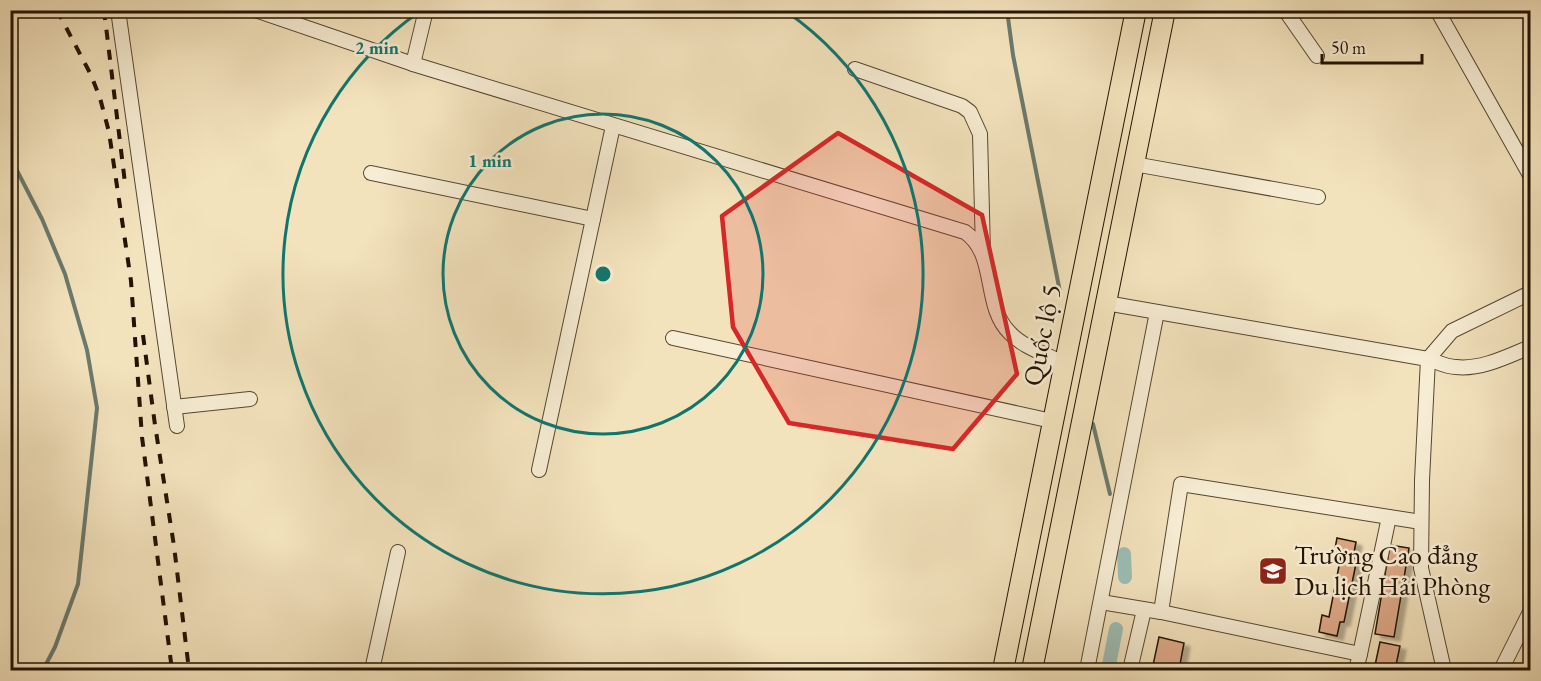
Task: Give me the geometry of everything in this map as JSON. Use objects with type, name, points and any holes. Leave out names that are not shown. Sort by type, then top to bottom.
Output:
[{"type":"highway","name":"Quốc lộ 5","points":[[1003,670],[1063,363],[1136,10]]},
{"type":"highway","name":"Quốc lộ 5","points":[[1032,670],[1165,10]]},
{"type":"street","points":[[118,10],[177,426]]},
{"type":"street","points":[[255,10],[413,64],[965,232],[973,237],[983,258]]},
{"type":"street","points":[[413,64],[426,10]]},
{"type":"street","points":[[1285,10],[1317,56]]},
{"type":"street","points":[[1437,10],[1530,175]]},
{"type":"street","points":[[855,69],[962,106],[970,112],[980,134],[983,258],[995,309],[1008,332],[1018,340],[1063,363]]},
{"type":"street","points":[[539,470],[613,126]]},
{"type":"street","points":[[1134,164],[1318,197]]},
{"type":"street","points":[[371,173],[593,219]]},
{"type":"street","points":[[1444,670],[1421,568],[1428,359],[1452,331],[1530,293]]},
{"type":"street","points":[[1106,303],[1428,359],[1455,368],[1492,362],[1530,347]]},
{"type":"street","points":[[1087,670],[1157,312]]},
{"type":"street","points":[[673,338],[1052,421]]},
{"type":"street","points":[[174,407],[250,399]]},
{"type":"street","points":[[1161,612],[1181,484],[1421,522]]},
{"type":"street","points":[[1356,670],[1389,517]]},
{"type":"street","points":[[372,670],[398,552]]},
{"type":"street","points":[[1101,602],[1161,612],[1360,654]]},
{"type":"street","points":[[1130,670],[1144,610]]},
{"type":"street","points":[[1501,670],[1530,612]]},
{"type":"highlighted area","points":[[838,133],[982,215],[1017,374],[953,449],[789,423],[733,327],[722,216]]},
{"type":"building","points":[[1337,538],[1356,542],[1353,558],[1357,559],[1344,622],[1340,622],[1337,636],[1319,632],[1322,615],[1329,617],[1341,556],[1334,554]]},
{"type":"building","points":[[1390,545],[1409,548],[1394,637],[1375,634]]},
{"type":"building","points":[[1159,637],[1184,643],[1179,670],[1152,670]]},
{"type":"building","points":[[1380,642],[1400,646],[1395,670],[1374,670]]},
{"type":"waterway","points":[[1007,10],[1013,55],[1060,292]]},
{"type":"waterway","points":[[10,157],[42,219],[65,274],[87,350],[97,408],[78,584],[55,647],[43,670]]},
{"type":"waterway","points":[[1093,424],[1110,494]]},
{"type":"waterway","points":[[1124,554],[1125,577]]},
{"type":"waterway","points":[[1108,670],[1116,629]]},
{"type":"railway","points":[[57,10],[91,75],[109,132],[131,281],[142,437],[172,670]]},
{"type":"railway","points":[[104,10],[125,183]]},
{"type":"railway","points":[[143,335],[174,546],[189,670]]},
{"type":"place","name":"Trường Cao đẳng Du lịch Hải Phòng","points":[[1273,571]]}]
